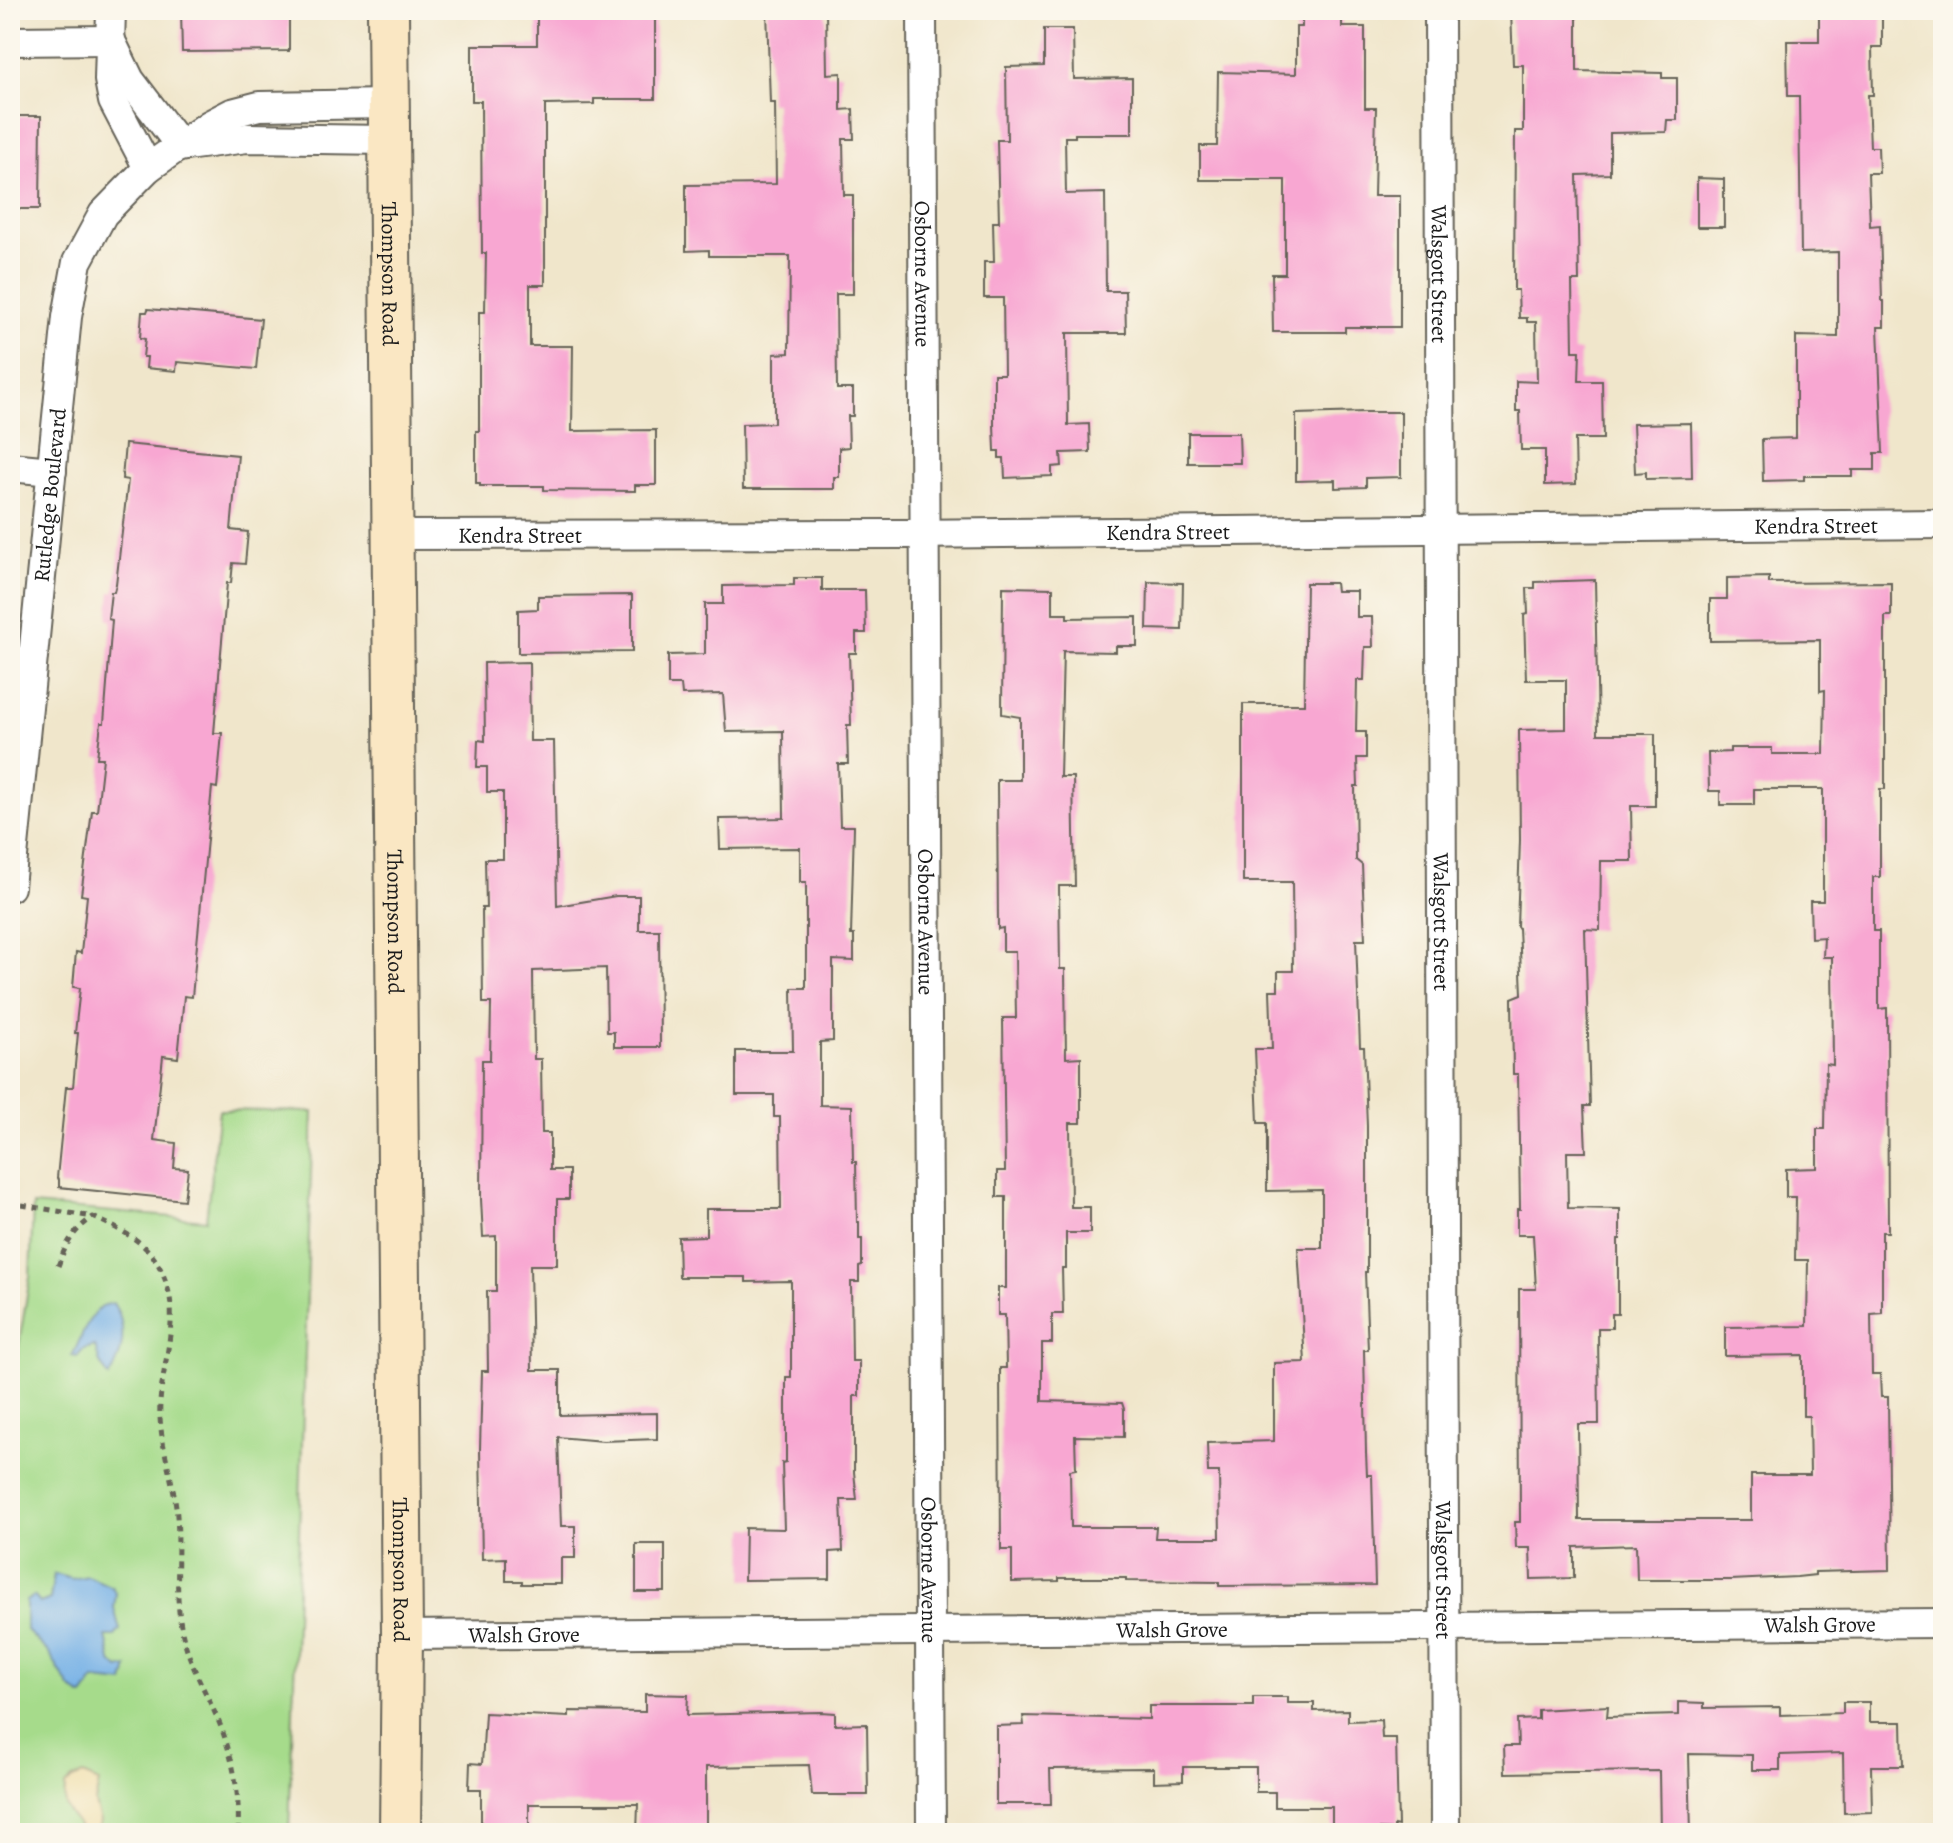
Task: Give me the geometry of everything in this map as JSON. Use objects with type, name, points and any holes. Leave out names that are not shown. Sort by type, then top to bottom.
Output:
[{"type":"main road","name":"Thompson Road","points":[[388,10],[402,1635],[400,1833]]},
{"type":"street","points":[[111,10],[109,80],[113,101],[148,168]]},
{"type":"street","name":"Osborne Avenue","points":[[922,10],[931,1833]]},
{"type":"street","name":"Walsgott Street","points":[[1439,10],[1445,1833]]},
{"type":"street","points":[[10,41],[111,40]]},
{"type":"street","points":[[111,40],[130,80],[181,147]]},
{"type":"street","name":"Rutledge Boulevard","points":[[10,887],[67,317],[77,262],[103,214],[148,168],[181,147],[388,122]]},
{"type":"street","points":[[10,467],[52,471]]},
{"type":"street","name":"Kendra Street","points":[[394,535],[926,534],[1943,524]]},
{"type":"street","name":"Walsh Grove","points":[[402,1635],[1943,1623]]},
{"type":"path","points":[[10,1203],[93,1217],[136,1237],[158,1260],[169,1291],[170,1336],[160,1404],[163,1448],[177,1517],[176,1591],[182,1633],[233,1762],[239,1796],[238,1833]]},
{"type":"path","points":[[58,1266],[66,1244],[77,1229],[93,1217]]},
{"type":"green space","points":[[219,1110],[313,1112],[289,1833],[10,1833],[10,1398],[30,1277],[33,1205],[206,1220]]},
{"type":"sand","points":[[83,1775],[99,1782],[95,1803],[100,1821],[98,1833],[80,1833],[65,1806],[65,1786]]},
{"type":"water","points":[[113,1303],[121,1321],[122,1340],[118,1359],[109,1377],[100,1363],[95,1346],[84,1349],[77,1357],[72,1356],[92,1317],[98,1310]]},
{"type":"water","points":[[54,1574],[72,1579],[88,1576],[112,1587],[116,1594],[114,1608],[120,1630],[115,1636],[106,1636],[111,1661],[119,1669],[128,1667],[124,1683],[95,1680],[83,1696],[71,1689],[48,1652],[26,1630],[26,1601],[34,1596],[40,1603],[50,1599]]},
{"type":"building","points":[[181,10],[254,13],[254,18],[289,18],[289,51],[182,52]]},
{"type":"building","points":[[537,10],[655,10],[655,99],[594,99],[594,104],[545,105],[545,285],[530,285],[530,346],[573,346],[572,431],[656,430],[656,485],[635,485],[635,491],[544,490],[544,486],[480,486],[476,483],[479,312],[485,312],[486,253],[482,253],[481,101],[472,101],[472,45],[537,45]]},
{"type":"building","points":[[767,10],[826,10],[827,74],[841,73],[841,110],[853,109],[854,139],[843,139],[844,195],[853,195],[853,294],[836,294],[837,389],[853,389],[853,416],[848,416],[849,447],[839,448],[839,477],[834,477],[834,489],[743,489],[742,424],[774,423],[774,354],[789,353],[790,256],[709,256],[709,250],[686,251],[686,185],[776,184],[775,103],[770,103]]},
{"type":"building","points":[[1302,10],[1342,10],[1342,27],[1365,27],[1365,108],[1376,108],[1374,196],[1400,196],[1400,327],[1345,327],[1345,332],[1273,332],[1272,274],[1285,274],[1285,180],[1200,180],[1200,146],[1217,146],[1218,72],[1296,74],[1296,27],[1302,27]]},
{"type":"building","points":[[1511,10],[1577,10],[1577,71],[1662,73],[1662,78],[1677,78],[1677,120],[1667,120],[1666,132],[1610,133],[1610,174],[1577,175],[1579,281],[1572,281],[1573,351],[1580,351],[1579,381],[1602,381],[1603,439],[1575,439],[1576,484],[1545,485],[1545,450],[1521,450],[1516,381],[1537,382],[1536,322],[1519,318],[1518,290],[1514,290],[1515,131],[1523,131],[1523,65],[1513,65]]},
{"type":"building","points":[[1819,10],[1882,10],[1882,47],[1872,47],[1873,95],[1868,95],[1870,147],[1878,147],[1879,173],[1868,173],[1870,226],[1880,225],[1884,327],[1878,327],[1883,453],[1875,453],[1875,470],[1852,470],[1852,476],[1804,476],[1804,480],[1763,481],[1762,439],[1796,438],[1796,336],[1838,337],[1838,252],[1801,253],[1799,96],[1788,96],[1787,41],[1819,41]]},
{"type":"building","points":[[1044,29],[1073,29],[1074,79],[1132,78],[1132,134],[1075,134],[1075,137],[1065,137],[1066,194],[1105,193],[1106,291],[1125,291],[1126,333],[1067,333],[1068,425],[1089,424],[1090,452],[1061,453],[1062,466],[1052,467],[1052,476],[1005,478],[1004,458],[999,458],[999,451],[995,451],[994,424],[994,374],[1004,374],[1003,298],[984,298],[984,262],[994,262],[993,222],[999,222],[997,140],[1007,140],[1006,67],[1044,66]]},
{"type":"building","points":[[10,116],[41,116],[40,209],[10,209]]},
{"type":"building","points":[[1697,178],[1724,179],[1724,227],[1697,227]]},
{"type":"building","points":[[148,309],[261,319],[256,369],[177,362],[176,371],[146,368],[147,357],[143,357],[145,339],[140,338],[142,312]]},
{"type":"building","points":[[1401,412],[1401,477],[1366,478],[1366,487],[1335,488],[1335,480],[1296,481],[1296,414]]},
{"type":"building","points":[[1691,423],[1692,478],[1646,479],[1646,472],[1635,473],[1633,424]]},
{"type":"building","points":[[1188,433],[1239,433],[1240,463],[1188,463]]},
{"type":"building","points":[[125,444],[238,455],[231,530],[248,532],[245,564],[233,563],[231,583],[227,583],[214,733],[222,733],[217,788],[212,787],[192,997],[184,996],[178,1058],[163,1056],[154,1140],[176,1143],[174,1168],[188,1169],[184,1200],[59,1187],[57,1178],[66,1087],[73,1087],[80,988],[73,987],[76,952],[81,953],[87,896],[81,895],[92,811],[97,811],[103,758],[97,758],[101,723],[104,723],[112,620],[108,619],[111,592],[114,592],[116,584],[128,480],[122,479]]},
{"type":"building","points":[[1769,577],[1769,583],[1891,582],[1891,616],[1885,616],[1885,789],[1880,789],[1880,877],[1873,877],[1873,931],[1879,931],[1879,1009],[1887,1008],[1888,1232],[1882,1232],[1882,1313],[1871,1314],[1872,1374],[1880,1374],[1881,1397],[1888,1397],[1890,1570],[1815,1572],[1815,1575],[1797,1577],[1731,1580],[1637,1580],[1636,1545],[1574,1547],[1574,1578],[1531,1579],[1530,1548],[1516,1548],[1515,1522],[1520,1522],[1519,1289],[1536,1289],[1533,1235],[1517,1235],[1517,1209],[1520,1209],[1518,1074],[1513,1074],[1512,998],[1522,994],[1517,927],[1519,730],[1566,729],[1566,680],[1526,680],[1524,615],[1528,614],[1527,588],[1535,588],[1535,582],[1595,580],[1598,734],[1655,734],[1655,806],[1631,806],[1632,861],[1601,861],[1600,930],[1585,929],[1590,1106],[1584,1106],[1586,1152],[1567,1152],[1568,1208],[1620,1209],[1620,1239],[1618,1314],[1612,1314],[1612,1328],[1598,1328],[1599,1424],[1578,1424],[1579,1520],[1751,1520],[1751,1475],[1810,1475],[1809,1416],[1803,1416],[1803,1355],[1725,1356],[1725,1327],[1807,1326],[1808,1260],[1795,1260],[1796,1197],[1786,1197],[1786,1169],[1817,1168],[1817,1129],[1825,1129],[1826,1064],[1833,1065],[1832,957],[1823,957],[1824,937],[1811,938],[1810,901],[1823,901],[1823,789],[1754,789],[1754,805],[1720,805],[1720,791],[1709,791],[1708,753],[1730,752],[1730,748],[1772,748],[1772,754],[1824,754],[1825,690],[1820,691],[1820,640],[1710,641],[1710,599],[1727,599],[1727,578]]},
{"type":"building","points":[[794,578],[822,578],[822,590],[865,590],[866,633],[856,633],[856,653],[849,653],[851,725],[847,725],[848,764],[838,764],[840,826],[854,826],[851,935],[854,935],[854,961],[833,960],[833,1041],[820,1042],[820,1105],[852,1106],[857,1222],[859,1239],[862,1239],[859,1282],[851,1282],[852,1361],[859,1361],[859,1396],[854,1396],[857,1500],[841,1500],[843,1551],[830,1552],[830,1579],[744,1580],[745,1528],[784,1529],[782,1463],[786,1462],[786,1377],[791,1377],[791,1281],[746,1282],[746,1277],[679,1277],[678,1237],[706,1236],[706,1209],[781,1209],[780,1117],[774,1117],[774,1095],[736,1095],[736,1051],[793,1051],[792,988],[806,988],[806,882],[800,882],[800,848],[720,849],[719,819],[784,818],[783,731],[726,732],[723,694],[682,695],[681,685],[668,685],[668,655],[705,654],[705,604],[723,604],[723,586],[794,585]]},
{"type":"building","points":[[1148,582],[1183,583],[1182,630],[1147,629]]},
{"type":"building","points":[[1306,583],[1335,583],[1336,591],[1357,591],[1357,617],[1372,617],[1373,647],[1365,647],[1364,680],[1357,680],[1356,732],[1366,732],[1366,758],[1357,758],[1358,786],[1355,786],[1356,860],[1362,865],[1365,940],[1356,940],[1367,1126],[1365,1272],[1368,1350],[1364,1350],[1367,1475],[1372,1475],[1375,1585],[1219,1586],[1219,1582],[1126,1581],[1126,1578],[1012,1582],[1012,1550],[1001,1550],[1000,1368],[1006,1368],[1005,1315],[998,1315],[998,1288],[1006,1288],[1006,1197],[997,1197],[997,1171],[1005,1171],[1003,1018],[1016,1018],[1015,951],[1003,951],[1003,928],[998,929],[997,780],[1020,780],[1020,717],[1002,714],[1003,587],[1053,588],[1053,614],[1067,614],[1067,618],[1137,617],[1137,646],[1116,646],[1116,652],[1063,651],[1060,777],[1073,777],[1075,886],[1059,886],[1060,969],[1065,969],[1066,1058],[1081,1057],[1081,1123],[1070,1123],[1071,1207],[1090,1207],[1090,1233],[1066,1233],[1066,1268],[1062,1268],[1063,1314],[1052,1314],[1052,1343],[1042,1343],[1042,1401],[1122,1403],[1124,1409],[1124,1437],[1075,1436],[1076,1469],[1070,1470],[1071,1527],[1156,1527],[1155,1538],[1220,1538],[1219,1472],[1208,1472],[1207,1443],[1274,1441],[1274,1363],[1305,1362],[1298,1248],[1322,1248],[1322,1190],[1267,1191],[1267,1123],[1258,1123],[1255,1049],[1272,1049],[1270,990],[1278,990],[1278,971],[1293,971],[1292,882],[1243,882],[1243,704],[1304,704]]},
{"type":"building","points":[[632,595],[632,652],[518,653],[518,610],[538,609],[538,596]]},
{"type":"building","points":[[529,662],[530,741],[554,741],[557,906],[616,896],[639,896],[639,930],[659,930],[660,1047],[614,1047],[614,1032],[607,1032],[606,968],[533,971],[534,1059],[541,1059],[542,1133],[550,1133],[550,1170],[569,1170],[569,1199],[557,1199],[557,1265],[530,1265],[532,1370],[560,1370],[560,1415],[657,1413],[657,1439],[603,1441],[558,1437],[561,1526],[575,1526],[575,1558],[561,1558],[561,1584],[506,1581],[506,1558],[482,1559],[482,1371],[488,1371],[487,1291],[496,1291],[496,1236],[483,1237],[481,1199],[482,1060],[490,1060],[491,1003],[483,1003],[482,908],[486,908],[485,859],[503,859],[503,792],[487,792],[487,767],[477,767],[478,740],[485,741],[484,663]]},
{"type":"building","points":[[636,1544],[665,1544],[665,1592],[636,1592]]},
{"type":"building","points":[[645,1694],[688,1695],[687,1715],[821,1712],[835,1713],[835,1725],[867,1724],[868,1795],[812,1795],[809,1765],[706,1767],[706,1833],[637,1833],[638,1804],[529,1804],[529,1833],[481,1833],[481,1789],[469,1789],[470,1763],[482,1764],[485,1713],[569,1717],[569,1711],[645,1712]]},
{"type":"building","points":[[1253,1697],[1288,1697],[1288,1703],[1314,1703],[1314,1711],[1348,1710],[1348,1721],[1381,1720],[1382,1738],[1396,1738],[1398,1826],[1394,1825],[1394,1830],[1377,1829],[1377,1833],[1332,1833],[1332,1807],[1275,1807],[1275,1792],[1256,1792],[1256,1767],[1183,1767],[1183,1781],[1154,1782],[1154,1768],[1050,1769],[1051,1804],[996,1804],[996,1726],[1024,1725],[1023,1716],[1149,1719],[1149,1706],[1253,1706]]},
{"type":"building","points":[[1678,1702],[1704,1703],[1704,1708],[1780,1707],[1780,1715],[1843,1713],[1843,1702],[1869,1702],[1869,1722],[1902,1722],[1903,1766],[1871,1766],[1872,1812],[1844,1813],[1843,1753],[1780,1755],[1780,1770],[1752,1770],[1752,1755],[1689,1754],[1691,1833],[1660,1833],[1659,1771],[1505,1773],[1504,1746],[1518,1746],[1517,1720],[1538,1719],[1538,1710],[1608,1706],[1607,1717],[1678,1715]]}]
